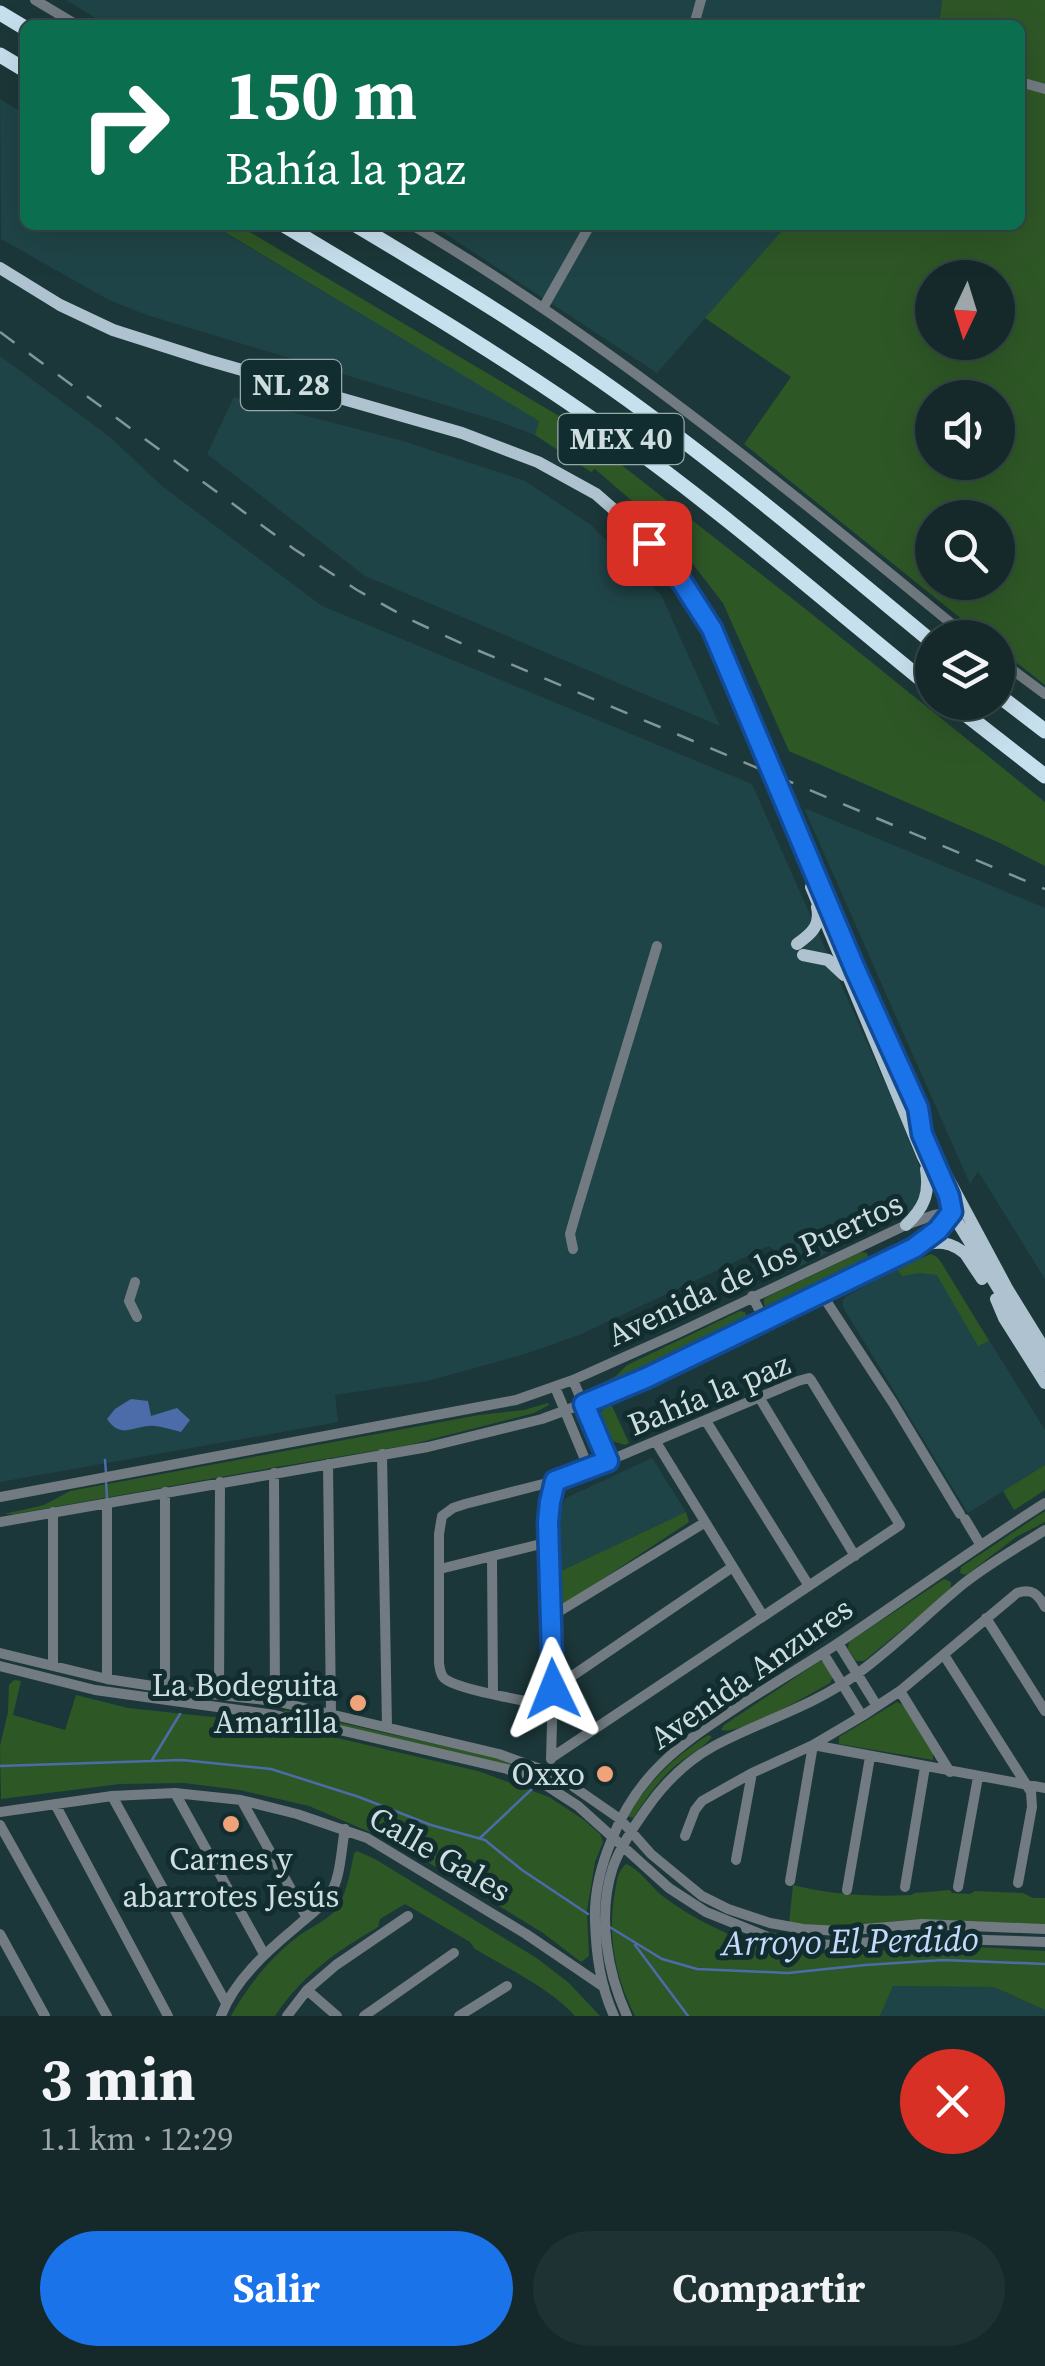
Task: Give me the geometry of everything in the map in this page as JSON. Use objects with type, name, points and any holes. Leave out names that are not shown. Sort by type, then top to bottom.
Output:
[{"type":"highway","name":"MEX 40","points":[[292,230],[484,346],[621,440],[762,548],[915,674]]},
{"type":"highway","name":"MEX 40","points":[[364,230],[615,390],[760,500],[915,628]]},
{"type":"highway","points":[[1015,708],[1045,731]]},
{"type":"highway","points":[[973,720],[1045,776]]},
{"type":"main road","name":"NL 28","points":[[0,268],[60,305],[113,330],[462,434],[538,462],[596,494],[665,560],[712,629],[941,1165],[1004,1296],[1045,1366]]},
{"type":"main road","name":"NL 28","points":[[587,490],[662,563],[709,636],[923,1157],[952,1212]]},
{"type":"main road","points":[[814,895],[817,925],[800,949],[828,960],[851,983]]},
{"type":"main road","points":[[918,1108],[922,1134],[952,1212],[962,1219],[1004,1296],[1016,1337]]},
{"type":"main road","points":[[906,1225],[920,1212],[927,1198],[928,1176],[923,1157]]},
{"type":"main road","points":[[914,1248],[945,1242],[964,1252],[1004,1296]]},
{"type":"main road","points":[[964,1252],[1045,1383]]},
{"type":"main road","name":"NL 28","points":[[1004,1296],[1045,1350]]},
{"type":"street","points":[[36,0],[70,20]]},
{"type":"street","points":[[420,230],[543,308],[690,412],[947,620]]},
{"type":"street","points":[[543,308],[587,230]]},
{"type":"street","points":[[1015,672],[1045,694]]},
{"type":"street","points":[[573,1249],[570,1234],[576,1212],[657,946]]},
{"type":"street","name":"Avenida de los Puertos","points":[[0,1497],[516,1400],[574,1380],[906,1225],[952,1212]]},
{"type":"street","name":"Avenida de los Puertos","points":[[0,1522],[484,1435],[565,1411],[622,1389],[914,1248],[938,1230],[952,1212]]},
{"type":"street","points":[[135,1282],[130,1301],[137,1317]]},
{"type":"street","points":[[820,1293],[894,1403],[980,1544]]},
{"type":"street","points":[[752,1296],[765,1321]]},
{"type":"street","name":"Bahía la paz","points":[[551,1758],[900,1525],[811,1380],[804,1378],[555,1481],[466,1504],[442,1516],[442,1677],[493,1694],[552,1706]]},
{"type":"street","points":[[574,1380],[608,1461]]},
{"type":"street","points":[[555,1387],[589,1468]]},
{"type":"street","points":[[758,1397],[855,1556]]},
{"type":"street","points":[[706,1420],[810,1586]]},
{"type":"street","points":[[656,1442],[763,1616]]},
{"type":"street","points":[[382,1454],[387,1726]]},
{"type":"street","points":[[328,1464],[331,1714]]},
{"type":"street","points":[[274,1473],[275,1714]]},
{"type":"street","points":[[543,1777],[551,1758],[549,1542],[555,1481]]},
{"type":"street","points":[[219,1694],[220,1482]]},
{"type":"street","points":[[165,1492],[165,1688]]},
{"type":"street","points":[[95,1690],[102,1678],[107,1502]]},
{"type":"street","name":"Avenida Anzures","points":[[614,2016],[602,1986],[596,1941],[596,1894],[602,1863],[620,1818],[650,1775],[671,1753],[711,1724],[1045,1503]]},
{"type":"street","points":[[53,1512],[53,1666]]},
{"type":"street","points":[[550,1617],[704,1523]]},
{"type":"street","points":[[1041,1532],[1045,1546]]},
{"type":"street","name":"Avenida Anzures","points":[[616,1993],[605,1905],[623,1846],[657,1793],[692,1760],[857,1674],[962,1584],[1041,1532]]},
{"type":"street","points":[[440,1569],[549,1542]]},
{"type":"street","points":[[492,1557],[493,1694]]},
{"type":"street","points":[[949,1566],[962,1584]]},
{"type":"street","points":[[553,1689],[731,1568]]},
{"type":"street","points":[[686,1836],[702,1801],[862,1716],[900,1691],[1017,1594],[1032,1592],[1045,1607]]},
{"type":"street","points":[[986,1618],[1045,1711]]},
{"type":"street","points":[[838,1643],[877,1706]]},
{"type":"street","points":[[0,1653],[102,1678],[276,1701],[499,1754],[543,1777],[669,1888],[706,1912],[768,1937],[833,1945],[923,1938],[1045,1942]]},
{"type":"street","points":[[822,1653],[862,1716]]},
{"type":"street","points":[[944,1655],[1029,1786],[1032,1806],[1018,1883]]},
{"type":"street","points":[[0,1666],[95,1690],[275,1714],[571,1785],[620,1818],[651,1854],[702,1896],[770,1924],[841,1931],[922,1924],[1045,1928]]},
{"type":"street","points":[[900,1691],[950,1772]]},
{"type":"street","points":[[711,1724],[723,1742]]},
{"type":"street","points":[[813,1745],[1045,1788]]},
{"type":"street","points":[[790,1881],[813,1745]]},
{"type":"street","points":[[847,1890],[870,1757]]},
{"type":"street","points":[[905,1887],[925,1768]]},
{"type":"street","points":[[736,1860],[752,1773]]},
{"type":"street","points":[[958,1887],[978,1777]]},
{"type":"street","points":[[175,1794],[264,1954]]},
{"type":"street","name":"Calle Gales","points":[[0,1812],[112,1796],[175,1794],[241,1800],[297,1814],[367,1838],[616,1993]]},
{"type":"street","points":[[112,1796],[226,2003]]},
{"type":"street","points":[[241,1800],[307,1918]]},
{"type":"street","points":[[55,1804],[168,2016]]},
{"type":"street","points":[[0,1825],[107,2016]]},
{"type":"street","points":[[221,2016],[226,2003],[264,1954],[329,1896],[335,1885],[345,1829]]},
{"type":"street","points":[[287,2016],[307,1990],[336,1965],[408,1916]]},
{"type":"street","points":[[768,1937],[770,1924]]},
{"type":"street","points":[[922,1924],[923,1938]]},
{"type":"street","points":[[0,1934],[45,2016]]},
{"type":"street","points":[[364,2016],[454,1953]]},
{"type":"street","points":[[459,2016],[507,1986]]},
{"type":"street","points":[[307,1990],[338,2016]]},
{"type":"street","points":[[616,1993],[627,2016]]},
{"type":"shaded area","points":[[66,0],[942,0],[940,20],[99,20]]},
{"type":"shaded area","points":[[0,99],[20,111],[20,230],[220,230],[540,421],[535,435],[147,315],[109,300],[1,239]]},
{"type":"shaded area","points":[[440,230],[783,230],[657,373]]},
{"type":"shaded area","points":[[0,356],[110,437],[162,486],[322,606],[752,784],[922,1173],[924,1184],[914,1210],[796,1268],[769,1246],[579,1335],[525,1354],[427,1381],[335,1395],[338,1422],[0,1482]]},
{"type":"shaded area","points":[[234,397],[403,441],[525,481],[591,525],[661,595],[720,726],[365,576],[207,454]]},
{"type":"shaded area","points":[[804,808],[1045,908],[1045,1279],[978,1171],[970,1184]]},
{"type":"shaded area","points":[[928,1255],[937,1257],[1045,1430],[1045,1465],[968,1513],[843,1307],[847,1296]]},
{"type":"shaded area","points":[[652,1458],[686,1512],[561,1571],[560,1509],[566,1498]]},
{"type":"shaded area","points":[[893,1986],[994,1987],[1045,2010],[1045,2016],[880,2016]]},
{"type":"green space","points":[[942,0],[1045,0],[1045,685],[1015,661],[1015,620],[963,620],[938,600],[1015,600],[1015,500],[915,500],[915,582],[744,444],[791,377],[705,318],[783,230],[1025,230],[1025,20],[940,20]]},
{"type":"green space","points":[[221,230],[246,230],[559,416],[915,697],[915,720],[943,720],[1045,802],[1045,866],[789,751],[723,603],[668,532],[595,469],[591,472],[535,435],[539,421]]},
{"type":"green space","points":[[861,1252],[867,1253],[869,1260],[856,1269],[772,1309],[764,1305],[767,1297]]},
{"type":"green space","points":[[931,1254],[941,1262],[989,1341],[978,1346],[937,1275],[902,1276],[897,1269]]},
{"type":"green space","points":[[745,1312],[747,1319],[736,1327],[593,1392],[586,1391],[616,1376],[627,1365]]},
{"type":"green space","points":[[548,1403],[534,1413],[409,1445],[4,1514],[44,1505],[70,1491]]},
{"type":"green space","points":[[611,1404],[629,1443],[625,1445],[609,1440],[602,1428],[599,1414]]},
{"type":"green space","points":[[1045,1465],[1045,1490],[1014,1510],[1003,1491]]},
{"type":"green space","points":[[1045,1511],[1045,1522],[1016,1537],[969,1573],[960,1573],[961,1567]]},
{"type":"green space","points":[[686,1512],[689,1522],[562,1604],[561,1571]]},
{"type":"green space","points":[[944,1579],[951,1582],[948,1592],[864,1661],[856,1661],[848,1649],[849,1642]]},
{"type":"green space","points":[[820,1661],[833,1677],[830,1683],[759,1720],[721,1730],[724,1725]]},
{"type":"green space","points":[[14,1680],[21,1681],[13,1715],[65,1730],[76,1695],[128,1708],[316,1733],[478,1771],[549,1797],[584,1820],[603,1842],[595,1862],[587,1911],[589,1956],[581,1962],[543,1933],[400,1845],[309,1806],[240,1790],[184,1783],[120,1784],[1,1799],[0,1746],[9,1685]]},
{"type":"green space","points":[[897,1702],[904,1706],[933,1753],[933,1760],[839,1744],[839,1737]]},
{"type":"green space","points":[[284,1712],[501,1759],[528,1771]]},
{"type":"green space","points":[[708,1735],[712,1737],[660,1781],[633,1818],[627,1816],[663,1771]]},
{"type":"green space","points":[[357,1851],[538,1959],[569,1983],[600,2016],[575,2016],[541,1988],[405,1904],[321,1965],[275,2016],[231,2016],[277,1955],[339,1905]]},
{"type":"green space","points":[[626,1864],[688,1913],[764,1947],[813,1953],[951,1947],[1045,1951],[1045,2010],[994,1987],[893,1986],[880,2016],[635,2016],[622,1986],[613,1940],[616,1884]]},
{"type":"green space","points":[[793,1885],[867,1895],[950,1890],[970,1894],[1023,1893],[1045,1898],[1045,1924],[930,1920],[841,1927],[789,1924]]},
{"type":"water","points":[[131,1399],[148,1401],[151,1416],[177,1408],[190,1420],[181,1432],[155,1426],[118,1429],[107,1419]]},
{"type":"waterway","points":[[105,1460],[106,1473]]},
{"type":"waterway","points":[[106,1481],[107,1498]]},
{"type":"waterway","points":[[152,1760],[180,1714]]},
{"type":"waterway","name":"Arroyo El Perdido","points":[[0,1766],[182,1760],[271,1769],[485,1840],[588,1914]]},
{"type":"waterway","points":[[480,1838],[533,1788]]},
{"type":"waterway","name":"Arroyo El Perdido","points":[[608,1926],[662,1959],[697,1969],[788,1973],[943,1960],[1045,1964]]},
{"type":"waterway","points":[[635,1945],[688,2016]]},
{"type":"railway","points":[[0,332],[294,549],[411,620],[1045,889]]},
{"type":"place","name":"La Bodeguita Amarilla","points":[[358,1703]]},
{"type":"place","name":"Oxxo","points":[[605,1774]]},
{"type":"place","name":"Carnes y abarrotes Jesús","points":[[231,1824]]},
{"type":"route","points":[[553,1689],[548,1522],[552,1489],[555,1481],[608,1461],[584,1404],[914,1248],[938,1230],[952,1212],[952,1203],[922,1134],[918,1108],[855,969],[721,648],[692,596],[649,543]]}]
